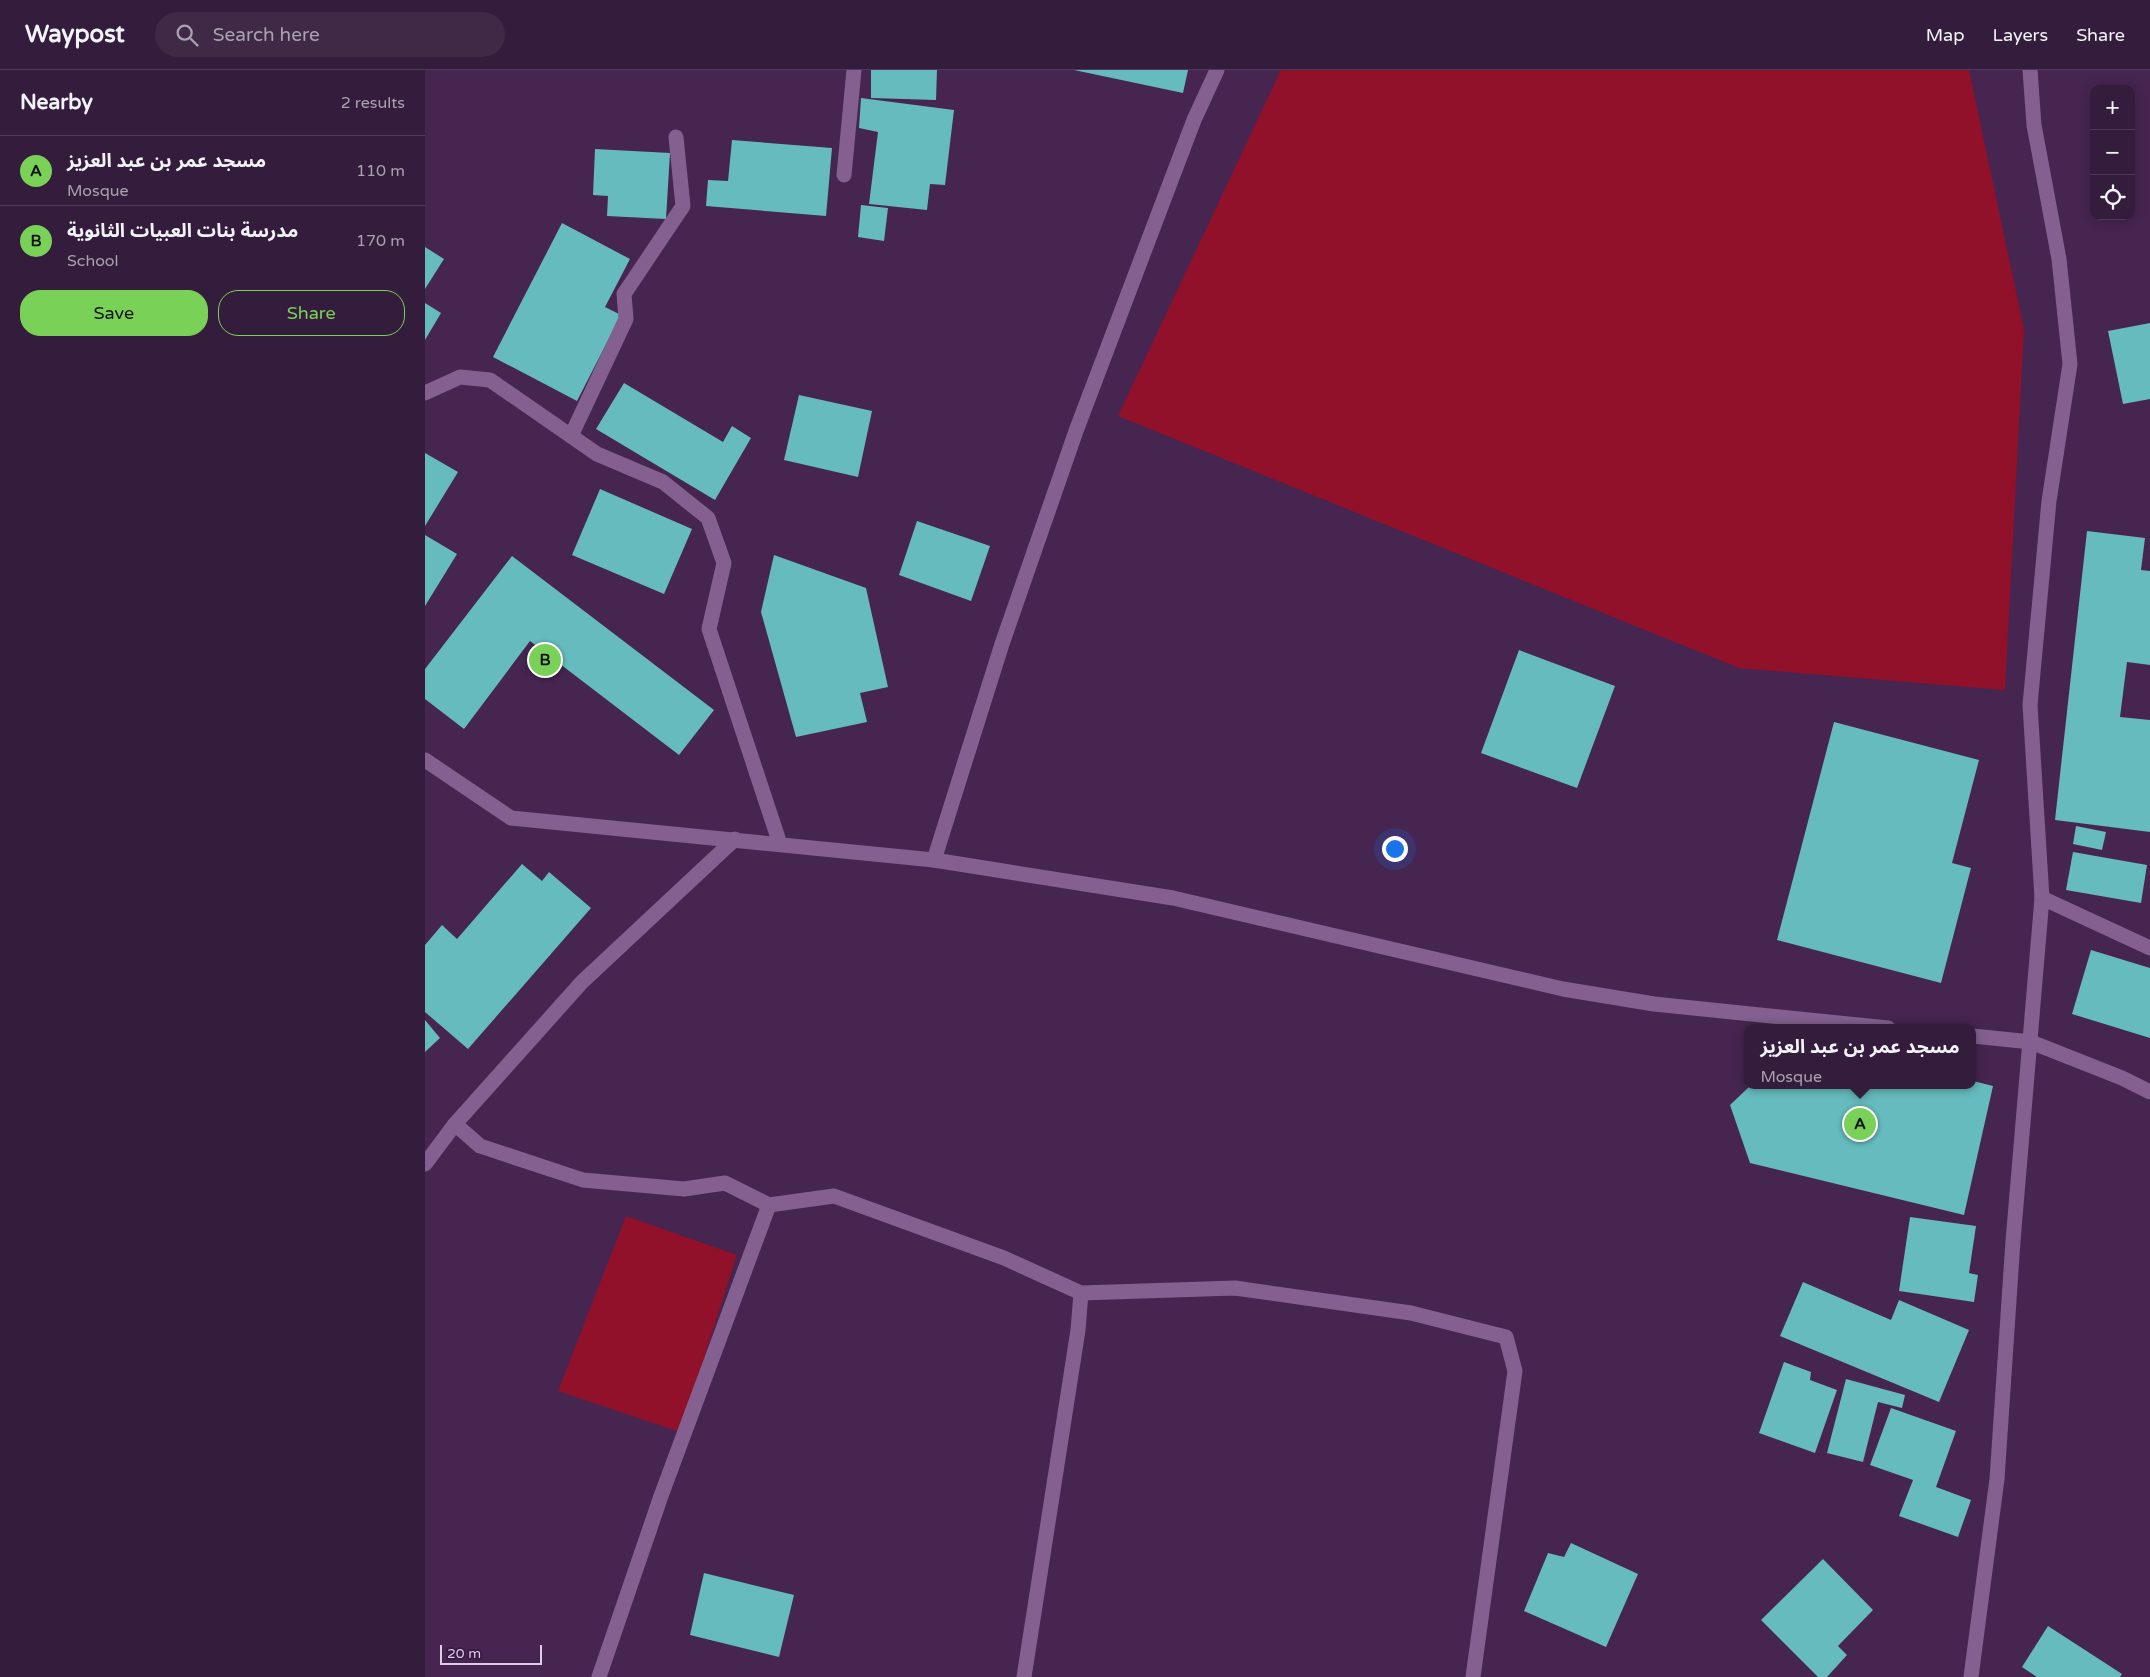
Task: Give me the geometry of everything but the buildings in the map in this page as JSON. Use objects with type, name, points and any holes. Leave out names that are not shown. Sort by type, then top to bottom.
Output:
[{"type":"street","points":[[844,175],[854,70]]},
{"type":"street","points":[[934,860],[1002,644],[1076,431],[1193,120],[1217,70]]},
{"type":"street","points":[[1971,1677],[1997,1479],[2013,1241],[2042,898],[2030,705],[2049,501],[2070,364],[2059,259],[2034,125],[2030,70]]},
{"type":"street","points":[[571,436],[626,319],[624,294],[683,206],[676,137]]},
{"type":"street","points":[[425,392],[460,377],[490,380],[597,454],[663,482],[708,518],[724,563],[709,629],[780,844]]},
{"type":"street","points":[[425,760],[511,818],[934,860],[1173,898],[1563,989],[1654,1004],[1849,1024]]},
{"type":"street","points":[[425,1164],[455,1124],[582,982],[735,839]]},
{"type":"street","points":[[2042,898],[2150,948]]},
{"type":"street","points":[[1976,1036],[2031,1042],[2122,1078],[2150,1092]]},
{"type":"street","points":[[455,1124],[480,1146],[583,1180],[684,1189],[725,1183],[769,1205],[834,1196],[1004,1258],[1081,1293],[1235,1288],[1411,1313],[1506,1337],[1515,1371],[1473,1677]]},
{"type":"street","points":[[599,1677],[661,1496],[769,1205]]},
{"type":"street","points":[[1024,1677],[1078,1330],[1081,1293]]},
{"type":"shaded area","points":[[1281,70],[1969,70],[2024,329],[2005,690],[1739,668],[1118,416]]},
{"type":"shaded area","points":[[626,1216],[737,1255],[680,1432],[558,1391]]},
{"type":"place","name":"مدرسة بنات العبيات الثانوية","points":[[545,660]]},
{"type":"place","name":"مسجد عمر بن عبد العزيز","points":[[1860,1124]]}]
